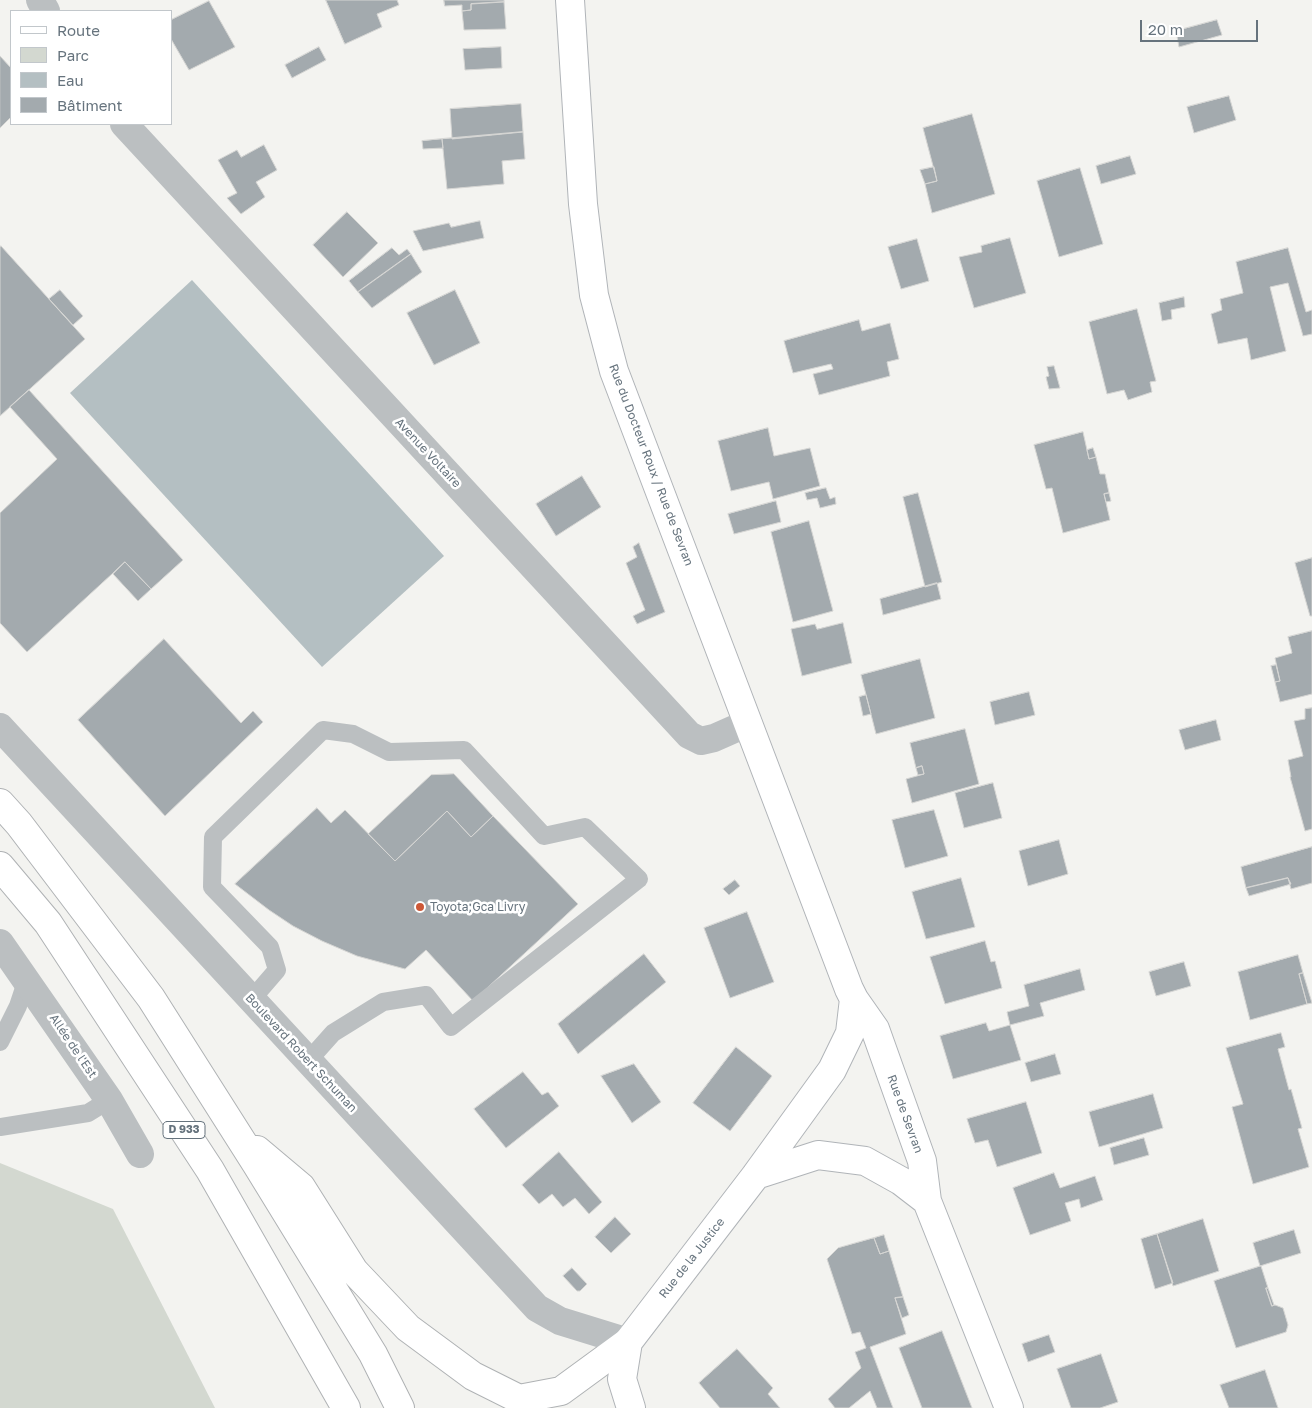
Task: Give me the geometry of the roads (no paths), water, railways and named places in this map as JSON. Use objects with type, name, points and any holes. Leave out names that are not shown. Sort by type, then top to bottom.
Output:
[{"type":"main road","name":"Rue du Docteur Roux / Rue de Sevran","points":[[570,0],[583,204],[594,295],[614,372],[786,826]]},
{"type":"main road","points":[[0,803],[25,832],[151,998],[373,1354],[400,1408]]},
{"type":"main road","name":"Rue de Sevran","points":[[786,826],[854,1000],[875,1029],[922,1161],[927,1201],[1009,1408]]},
{"type":"main road","name":"D 933","points":[[0,866],[48,923],[210,1170],[346,1408]]},
{"type":"main road","name":"Rue de la Justice","points":[[628,1342],[756,1176],[832,1070],[850,1033],[854,1000]]},
{"type":"main road","points":[[236,1132],[301,1187],[354,1271],[408,1328],[473,1376],[519,1399],[562,1391],[628,1342]]},
{"type":"main road","points":[[756,1176],[818,1155],[865,1161],[901,1180],[927,1201]]},
{"type":"main road","points":[[628,1342],[622,1379],[631,1408]]},
{"type":"street","name":"Avenue Voltaire","points":[[125,125],[689,735],[701,741],[714,738],[748,723]]},
{"type":"street","name":"Boulevard Robert Schuman","points":[[0,727],[537,1308],[560,1321],[628,1342]]},
{"type":"street","name":"Allée de l'Est","points":[[0,943],[109,1100],[140,1154]]},
{"type":"lane","points":[[252,999],[278,970],[270,946],[212,887],[213,837],[323,730],[353,734],[389,752],[464,750],[544,836],[585,827],[638,879],[452,1027],[426,995],[382,1002],[333,1034],[308,1061]]},
{"type":"lane","points":[[0,1042],[18,1006],[26,979]]},
{"type":"lane","points":[[0,1127],[88,1113],[109,1100]]},
{"type":"water","points":[[192,280],[444,556],[322,667],[70,393]]},
{"type":"place","name":"Toyota;Gca Livry","points":[[420,907]]}]
